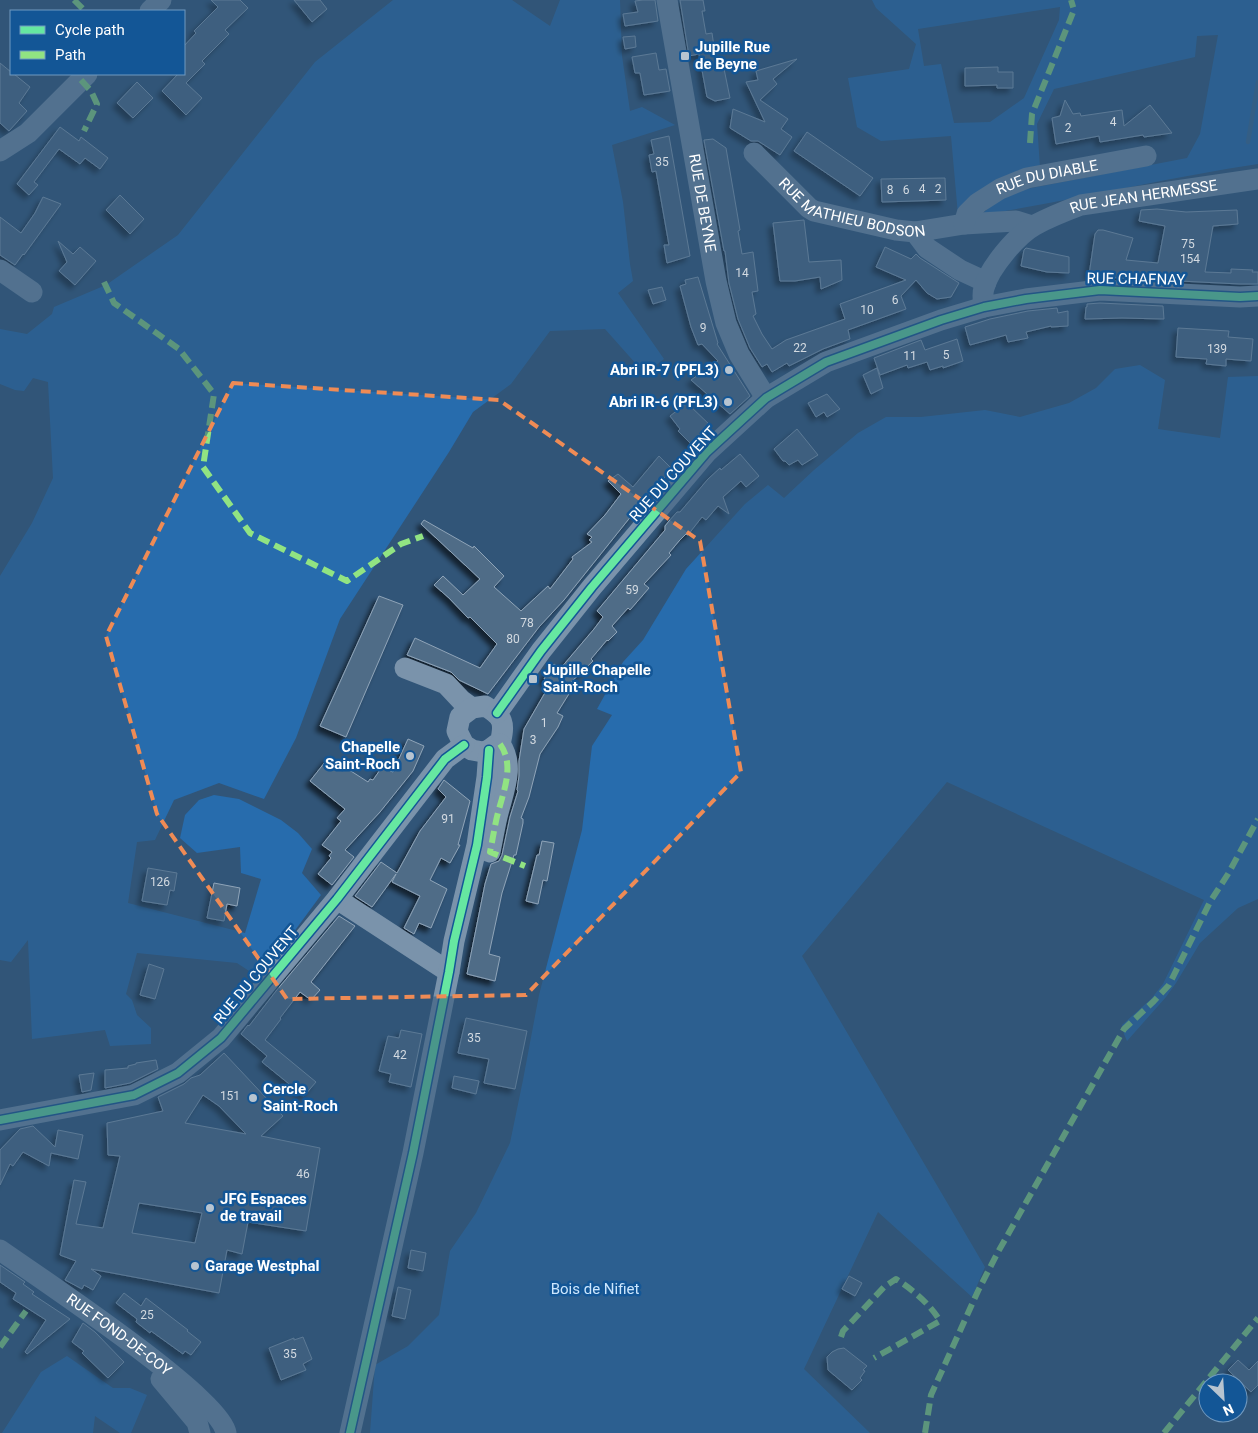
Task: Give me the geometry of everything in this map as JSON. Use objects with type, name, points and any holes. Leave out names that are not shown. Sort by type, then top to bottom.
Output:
[{"type":"street","points":[[151,10],[161,0]]},
{"type":"street","name":"RUE DE BEYNE","points":[[667,0],[716,281],[724,315],[739,354],[766,398]]},
{"type":"street","points":[[0,151],[28,133],[86,75]]},
{"type":"street","name":"RUE MATHIEU BODSON","points":[[754,153],[814,211],[896,230],[915,232],[964,224],[1016,221],[1032,226]]},
{"type":"street","name":"RUE DU DIABLE","points":[[964,224],[968,214],[978,203],[1000,189],[1026,178],[1146,156]]},
{"type":"street","name":"RUE JEAN HERMESSE","points":[[986,282],[1006,250],[1032,226],[1081,205],[1258,179]]},
{"type":"street","points":[[915,232],[926,248],[960,270],[986,282],[982,298],[984,307]]},
{"type":"street","points":[[0,270],[32,292]]},
{"type":"street","name":"RUE CHAFNAY","points":[[984,307],[1026,299],[1100,290],[1240,297],[1258,296]]},
{"type":"street","name":"RUE DU COUVENT","points":[[497,713],[541,652],[604,572],[707,452],[766,398],[826,362],[933,323],[984,307]]},
{"type":"street","points":[[405,668],[446,684],[461,700],[472,708]]},
{"type":"street","points":[[350,1433],[413,1153],[454,941],[477,845],[487,777],[494,747],[503,731],[502,721],[497,713],[485,706],[472,708],[460,717],[457,731],[464,745],[472,750],[483,752],[494,747],[506,752],[506,785],[490,852]]},
{"type":"street","name":"RUE DU COUVENT","points":[[4,1124],[134,1095],[178,1073],[222,1038],[337,899],[446,759],[464,745]]},
{"type":"street","points":[[337,899],[449,972]]},
{"type":"street","name":"RUE FOND-DE-COY","points":[[0,1250],[132,1343],[183,1383],[225,1427],[226,1433]]},
{"type":"street","points":[[132,1343],[196,1422],[200,1433]]},
{"type":"highlighted area","points":[[233,383],[499,400],[700,541],[741,772],[526,995],[287,999],[157,814],[106,636]]},
{"type":"green space","points":[[393,0],[512,0],[550,26],[560,0],[620,0],[622,56],[630,111],[642,107],[675,125],[612,145],[623,202],[633,281],[618,293],[664,359],[645,374],[605,329],[550,331],[511,384],[473,412],[340,619],[296,738],[264,799],[219,783],[174,800],[155,840],[137,842],[128,903],[245,933],[261,879],[241,873],[240,847],[197,853],[180,838],[185,815],[199,800],[214,795],[239,799],[281,820],[298,833],[312,849],[302,873],[321,895],[260,978],[237,963],[137,953],[126,994],[132,1000],[137,1015],[151,1028],[151,1044],[110,1046],[105,1030],[32,1039],[28,940],[11,962],[0,960],[0,576],[32,523],[53,478],[48,382],[33,378],[24,391],[15,390],[0,384],[0,329],[27,334],[52,314],[54,307],[106,285],[178,235],[315,62]]},
{"type":"green space","points":[[872,0],[1258,0],[1258,164],[981,215],[1005,193],[1187,158],[1200,134],[1218,35],[1197,36],[1195,57],[1054,89],[1037,124],[1040,167],[958,215],[951,136],[881,141],[857,127],[848,78],[909,69],[916,44],[876,8]],"holes":[[[1060,7],[1059,20],[1024,98],[990,122],[954,123],[941,64],[924,66],[918,29]]]},
{"type":"green space","name":"Bois de Nifiet","points":[[1140,365],[1165,380],[1158,429],[1220,438],[1228,377],[1258,376],[1258,899],[1238,908],[1200,943],[1166,997],[1127,1041],[1122,1025],[1151,999],[1163,984],[1204,900],[947,782],[802,956],[985,1267],[972,1297],[878,1212],[804,1369],[870,1433],[370,1433],[375,1365],[408,1346],[439,1315],[450,1251],[476,1213],[510,1143],[539,995],[582,830],[592,746],[612,715],[597,709],[623,662],[643,640],[686,569],[745,504],[768,485],[784,498],[858,433],[886,417],[921,417],[985,410],[1020,417],[1069,403],[1096,388],[1115,369]]},
{"type":"green space","points":[[67,1356],[113,1388],[130,1388],[147,1395],[131,1433],[120,1433],[95,1416],[93,1433],[2,1433],[41,1372]]},
{"type":"building","points":[[211,0],[240,0],[248,8],[225,30],[229,34],[202,61],[205,64],[186,83],[202,98],[186,115],[162,91],[177,75],[185,75],[185,45],[196,33],[194,31],[218,7]]},
{"type":"building","points":[[294,0],[320,0],[327,9],[312,22]]},
{"type":"building","points":[[655,0],[658,21],[625,26],[623,14],[638,12],[635,1]]},
{"type":"building","points":[[680,0],[703,0],[705,11],[702,11],[706,34],[712,33],[716,60],[722,59],[730,98],[715,101],[707,97],[699,54],[689,56]]},
{"type":"building","points":[[635,36],[636,47],[625,49],[623,37]]},
{"type":"building","points":[[656,53],[659,70],[666,69],[670,91],[644,95],[640,73],[635,73],[632,57]]},
{"type":"building","points":[[797,59],[773,79],[777,84],[760,100],[788,119],[781,129],[792,137],[780,155],[758,141],[751,141],[730,128],[733,109],[765,122],[746,82],[758,80],[756,71]]},
{"type":"building","points":[[0,63],[10,71],[10,75],[15,75],[30,87],[19,103],[27,111],[9,131],[0,123]]},
{"type":"building","points":[[998,67],[998,72],[1013,72],[1013,88],[997,88],[997,85],[965,86],[965,68]]},
{"type":"building","points":[[137,82],[153,98],[133,118],[117,103]]},
{"type":"building","points":[[1065,100],[1073,114],[1080,113],[1081,116],[1122,110],[1124,126],[1150,105],[1172,133],[1144,137],[1143,135],[1100,142],[1099,136],[1056,144],[1052,118],[1060,116]]},
{"type":"building","points":[[60,127],[79,141],[81,137],[108,158],[100,169],[85,158],[80,164],[59,149],[34,182],[38,185],[29,195],[17,184]]},
{"type":"building","points":[[807,132],[873,178],[860,196],[794,151]]},
{"type":"building","points":[[669,136],[690,256],[667,263],[664,245],[669,245],[656,171],[652,172],[649,155],[654,154],[651,140]]},
{"type":"building","points":[[713,139],[726,148],[740,230],[738,231],[742,254],[753,252],[758,291],[752,292],[756,314],[753,316],[772,349],[786,340],[845,319],[840,304],[906,280],[876,267],[885,247],[911,259],[916,254],[959,283],[951,297],[937,299],[927,293],[916,280],[901,296],[906,309],[848,330],[850,339],[823,349],[789,366],[787,363],[772,372],[767,364],[762,367],[750,348],[738,319],[729,283],[725,251],[704,140]]},
{"type":"building","points":[[945,178],[946,200],[882,202],[881,179]]},
{"type":"building","points":[[120,195],[144,219],[130,234],[106,210]]},
{"type":"building","points":[[43,197],[61,204],[15,265],[0,255],[0,217],[21,233],[35,213]]},
{"type":"building","points":[[1157,209],[1186,212],[1237,210],[1238,224],[1213,226],[1205,272],[1231,273],[1231,269],[1253,270],[1252,272],[1258,272],[1258,284],[1089,275],[1095,234],[1098,230],[1133,238],[1126,260],[1158,263],[1165,226],[1139,221],[1141,210]]},
{"type":"building","points":[[804,220],[809,262],[841,260],[842,280],[821,289],[820,277],[780,281],[773,223]]},
{"type":"building","points":[[58,241],[73,254],[80,247],[96,261],[75,285],[59,271],[67,262]]},
{"type":"building","points":[[1026,248],[1069,257],[1069,273],[1047,272],[1021,266]]},
{"type":"building","points":[[698,277],[717,344],[750,396],[730,414],[691,380],[718,361],[702,344],[698,345],[680,286],[686,284],[685,280]]},
{"type":"building","points":[[662,287],[666,300],[653,304],[648,290]]},
{"type":"building","points":[[1087,304],[1163,306],[1164,319],[1085,319]]},
{"type":"building","points":[[1057,308],[1058,313],[1068,311],[1068,326],[1051,326],[1026,332],[1028,338],[1008,342],[1006,335],[970,345],[965,327],[990,319],[1028,311]]},
{"type":"building","points":[[1178,328],[1229,331],[1228,337],[1253,339],[1251,361],[1226,359],[1226,366],[1206,364],[1207,359],[1176,357]]},
{"type":"building","points":[[957,339],[963,361],[943,368],[943,366],[930,370],[927,362],[908,368],[907,365],[880,375],[874,358],[921,340],[925,350]]},
{"type":"building","points":[[877,368],[883,388],[871,394],[863,375]]},
{"type":"building","points":[[827,394],[840,409],[827,417],[824,412],[816,417],[808,403]]},
{"type":"building","points":[[687,403],[712,427],[693,446],[678,431],[680,429],[670,416]]},
{"type":"building","points":[[797,429],[818,455],[802,465],[798,460],[789,465],[783,461],[774,449]]},
{"type":"building","points":[[740,454],[759,476],[746,487],[741,481],[723,497],[729,514],[718,506],[706,520],[702,517],[688,535],[686,534],[679,541],[669,553],[671,555],[644,584],[649,588],[630,610],[628,608],[612,626],[617,632],[607,640],[591,659],[593,661],[567,686],[572,689],[557,713],[563,716],[558,727],[540,754],[529,797],[521,818],[523,823],[516,855],[514,855],[502,893],[489,954],[500,957],[495,981],[467,974],[485,884],[491,864],[499,861],[502,855],[518,791],[519,761],[524,729],[550,684],[544,679],[554,664],[560,669],[594,629],[603,617],[597,611],[665,530],[665,526],[669,521],[677,512],[680,512],[708,479]]},
{"type":"building","points":[[659,456],[672,469],[636,510],[564,600],[539,627],[488,694],[459,680],[451,672],[407,655],[415,638],[480,668],[497,644],[434,585],[443,576],[463,595],[480,579],[421,524],[424,520],[473,548],[474,546],[504,576],[494,587],[521,611],[548,586],[550,589],[573,559],[572,557],[592,542],[589,540],[592,537],[587,534],[621,494],[608,481],[618,474],[633,487]]},
{"type":"building","points":[[379,596],[403,605],[346,737],[320,726]]},
{"type":"building","points":[[408,739],[424,746],[413,771],[380,812],[345,850],[354,857],[332,885],[318,874],[331,858],[329,856],[332,852],[322,845],[341,821],[337,818],[345,809],[310,781],[329,757],[368,782],[370,779],[373,780],[382,767],[393,772]]},
{"type":"building","points":[[444,780],[470,801],[458,845],[460,845],[450,863],[441,858],[430,880],[447,889],[431,928],[419,923],[414,934],[404,928],[420,896],[392,882],[396,874],[372,907],[355,896],[381,862],[397,873],[420,831],[446,797],[438,789]]},
{"type":"building","points":[[542,841],[554,843],[547,881],[543,880],[538,904],[526,901]]},
{"type":"building","points":[[148,868],[177,873],[174,891],[170,890],[167,905],[142,901]]},
{"type":"building","points":[[214,883],[240,888],[237,906],[227,904],[224,921],[207,918]]},
{"type":"building","points":[[339,916],[355,926],[311,982],[320,990],[311,1000],[300,992],[265,1040],[316,1082],[304,1096],[262,1062],[267,1056],[241,1034]]},
{"type":"building","points":[[149,964],[164,969],[155,999],[140,995]]},
{"type":"building","points":[[466,1018],[527,1031],[515,1089],[484,1083],[489,1059],[458,1053]]},
{"type":"building","points":[[401,1030],[422,1034],[411,1087],[389,1082],[391,1074],[379,1071],[388,1036],[399,1038]]},
{"type":"building","name":"JFG Espaces de travail","points":[[224,1053],[283,1116],[261,1136],[320,1148],[306,1231],[248,1222],[242,1254],[227,1250],[219,1293],[91,1269],[101,1276],[93,1290],[84,1285],[82,1289],[65,1280],[76,1261],[60,1255],[74,1180],[86,1182],[76,1224],[103,1228],[120,1156],[108,1155],[107,1123],[163,1111],[158,1097],[184,1084],[191,1078],[200,1075]],"holes":[[[203,1095],[219,1106],[246,1134],[185,1123]],[[139,1203],[202,1213],[195,1243],[132,1233]]]},
{"type":"building","points":[[156,1060],[158,1069],[130,1083],[105,1088],[105,1070],[128,1068],[128,1066],[136,1063]]},
{"type":"building","points":[[94,1073],[91,1090],[82,1092],[79,1075]]},
{"type":"building","points":[[454,1076],[479,1081],[476,1094],[452,1088]]},
{"type":"building","points":[[33,1126],[55,1147],[58,1130],[83,1135],[78,1159],[51,1153],[49,1166],[23,1152],[13,1166],[10,1164],[0,1185],[0,1150],[20,1129]]},
{"type":"building","points":[[411,1250],[426,1253],[423,1271],[408,1268]]},
{"type":"building","points":[[0,1265],[25,1282],[23,1284],[34,1292],[32,1294],[70,1319],[27,1354],[25,1352],[46,1320],[13,1299],[16,1293],[0,1282]]},
{"type":"building","points":[[849,1276],[862,1283],[855,1296],[842,1289]]},
{"type":"building","points":[[398,1287],[411,1290],[405,1319],[392,1316]]},
{"type":"building","points":[[124,1293],[141,1306],[146,1298],[201,1342],[191,1355],[185,1351],[183,1354],[136,1322],[137,1319],[116,1303]]},
{"type":"building","points":[[83,1323],[95,1332],[124,1362],[108,1378],[82,1353],[84,1351],[72,1342]]},
{"type":"building","points":[[303,1337],[312,1359],[303,1364],[306,1370],[281,1380],[269,1348],[294,1338],[294,1340]]},
{"type":"building","points":[[844,1348],[867,1366],[860,1378],[862,1380],[852,1390],[828,1370],[827,1357],[832,1352]]},
{"type":"building","points":[[1238,1360],[1249,1370],[1258,1361],[1258,1385],[1251,1392],[1248,1389],[1248,1373],[1231,1373],[1228,1370]]},
{"type":"waterway","points":[[1248,142],[1258,82]]},
{"type":"marked path","points":[[74,0],[84,10]]},
{"type":"marked path","points":[[1030,143],[1032,114],[1074,10],[1071,0]]},
{"type":"marked path","points":[[81,80],[91,91],[97,104],[84,131]]},
{"type":"marked path","points":[[104,282],[114,303],[179,349],[214,394],[203,467],[250,533],[347,581],[401,544],[423,536]]},
{"type":"marked path","points":[[500,744],[507,760],[507,776],[490,852],[525,866]]},
{"type":"marked path","points":[[925,1433],[931,1395],[978,1291],[998,1252],[1124,1029],[1169,985],[1210,902],[1228,874],[1258,819]]},
{"type":"marked path","points":[[841,1337],[843,1331],[884,1287],[896,1279],[921,1298],[940,1321],[874,1358]]},
{"type":"marked path","points":[[0,1347],[26,1311]]},
{"type":"marked path","points":[[1164,1433],[1258,1318]]},
{"type":"cycle path","points":[[497,713],[541,651],[592,587],[707,452],[766,398],[826,362],[941,320],[984,307],[1026,299],[1100,290],[1240,297],[1258,296]]},
{"type":"cycle path","points":[[0,1120],[134,1095],[178,1073],[221,1038],[337,899],[445,759],[464,745]]},
{"type":"cycle path","points":[[350,1433],[413,1153],[454,941],[477,845],[489,750]]},
{"type":"place","name":"Jupille Rue de Beyne","points":[[685,56]]},
{"type":"place","name":"Abri IR-7 (PFL3)","points":[[729,370]]},
{"type":"place","name":"Abri IR-6 (PFL3)","points":[[728,402]]},
{"type":"place","name":"Jupille Chapelle Saint-Roch","points":[[533,679]]},
{"type":"place","name":"Chapelle Saint-Roch","points":[[410,756]]},
{"type":"place","name":"Cercle Saint-Roch","points":[[253,1098]]},
{"type":"place","name":"JFG Espaces de travail","points":[[210,1208]]},
{"type":"place","name":"Garage Westphal","points":[[195,1266]]}]
